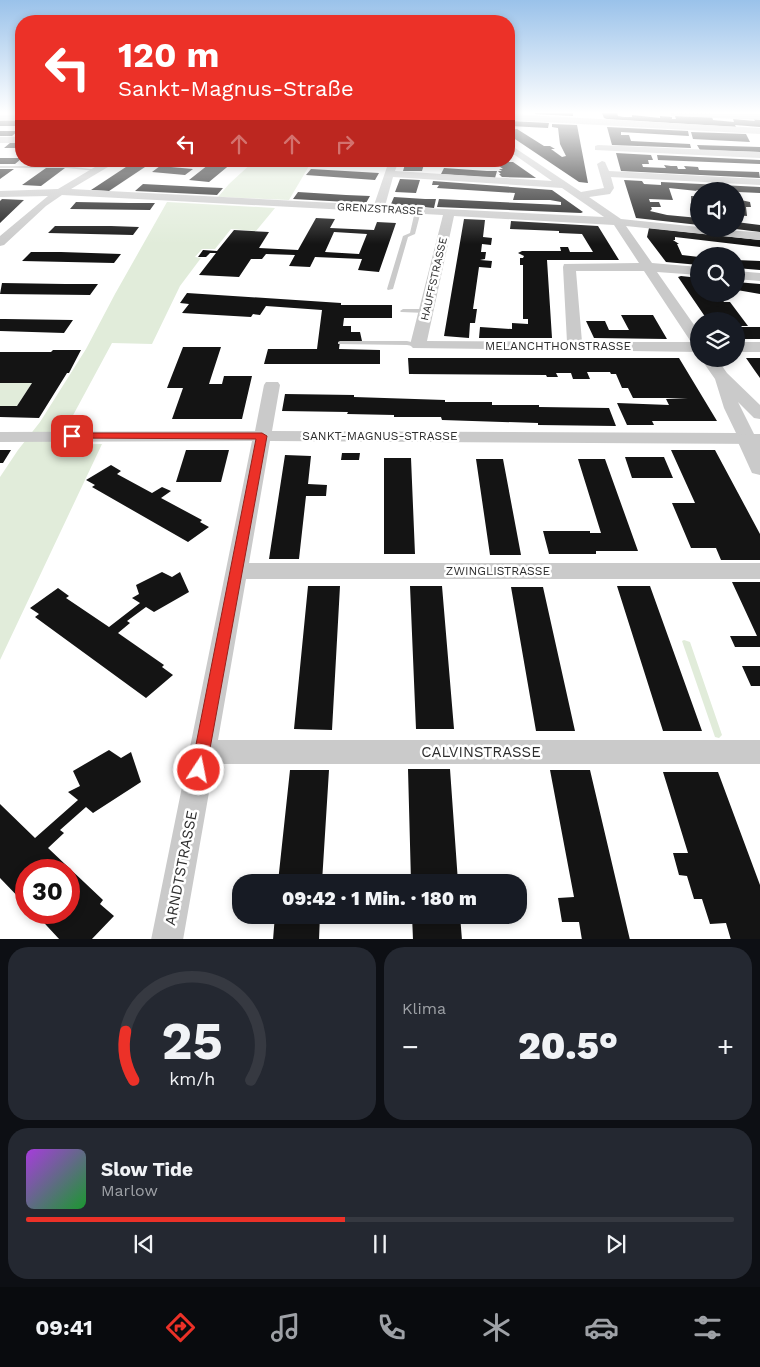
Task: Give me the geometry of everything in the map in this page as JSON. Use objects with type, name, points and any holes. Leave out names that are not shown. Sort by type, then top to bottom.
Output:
[{"type":"street","points":[[515,157],[526,158],[617,221],[690,329]]},
{"type":"street","points":[[580,196],[606,192],[610,188],[600,157]]},
{"type":"street","points":[[3,237],[58,192],[102,167]]},
{"type":"street","points":[[378,209],[392,167]]},
{"type":"street","points":[[389,174],[566,185]]},
{"type":"street","points":[[605,174],[760,182]]},
{"type":"street","name":"GRENZSTRASSE","points":[[0,194],[58,192],[617,221],[760,236]]},
{"type":"street","name":"HAUFFSTRASSE","points":[[418,345],[448,212]]},
{"type":"street","points":[[575,346],[568,267],[649,267],[690,270]]},
{"type":"street","points":[[745,276],[760,277]]},
{"type":"street","name":"MELANCHTHONSTRASSE","points":[[418,345],[690,347]]},
{"type":"street","points":[[745,348],[760,348]]},
{"type":"street","points":[[715,367],[721,376],[760,414]]},
{"type":"street","points":[[721,376],[732,408],[754,440],[760,468]]},
{"type":"street","name":"ARNDTSTRASSE","points":[[167,939],[272,385]]},
{"type":"street","name":"SANKT-MAGNUS-STRASSE","points":[[0,437],[262,436],[701,438],[754,440]]},
{"type":"street","name":"ZWINGLISTRASSE","points":[[236,571],[760,571]]},
{"type":"street","name":"CALVINSTRASSE","points":[[202,752],[760,752]]},
{"type":"lane","points":[[0,167],[66,167],[97,170]]},
{"type":"lane","points":[[390,289],[406,236],[412,234],[418,211]]},
{"type":"lane","points":[[403,311],[426,311]]},
{"type":"lane","points":[[340,343],[407,343],[418,345]]},
{"type":"green space","points":[[247,167],[308,167],[289,200],[218,197]]},
{"type":"green space","points":[[167,202],[275,208],[256,231],[231,229],[215,249],[202,249],[195,257],[201,258],[180,286],[152,344],[112,343],[57,445],[102,444],[0,660],[0,477],[40,422],[86,349]]},
{"type":"green space","points":[[0,383],[32,383],[17,406],[0,406]]},
{"type":"green space","points":[[682,641],[690,642],[722,735],[719,738],[715,737]]},
{"type":"building","points":[[541,157],[583,157],[588,183],[579,182]]},
{"type":"building","points":[[617,157],[652,157],[653,160],[648,160],[649,164],[642,164],[643,167],[666,168],[664,165],[677,166],[678,169],[686,169],[684,166],[698,167],[699,170],[759,172],[760,178],[621,171]]},
{"type":"building","points":[[657,157],[694,157],[760,160],[760,164],[658,160]]},
{"type":"building","points":[[0,158],[15,158],[15,164],[0,164]]},
{"type":"building","points":[[515,163],[536,178],[502,177],[498,171],[503,169],[500,167],[515,167]]},
{"type":"building","points":[[126,167],[145,167],[109,191],[91,190]]},
{"type":"building","points":[[159,167],[193,169],[185,175],[152,172]]},
{"type":"building","points":[[205,167],[227,167],[209,182],[189,180]]},
{"type":"building","points":[[404,167],[423,167],[422,171],[403,171]]},
{"type":"building","points":[[46,168],[65,168],[41,186],[22,185]]},
{"type":"building","points":[[444,168],[497,171],[495,178],[441,174]]},
{"type":"building","points":[[0,169],[14,169],[0,179]]},
{"type":"building","points":[[311,169],[379,173],[375,180],[306,175]]},
{"type":"building","points":[[400,179],[420,180],[416,193],[395,192]]},
{"type":"building","points":[[624,180],[661,185],[661,182],[690,183],[690,190],[669,188],[673,200],[649,199],[650,202],[659,202],[661,207],[651,207],[650,211],[690,217],[690,224],[636,218]]},
{"type":"building","points":[[433,181],[552,190],[583,212],[437,207],[439,199],[561,205],[561,202],[550,200],[513,200],[515,193],[437,188],[439,185],[432,185]]},
{"type":"building","points":[[143,184],[223,188],[217,195],[135,191]]},
{"type":"building","points":[[745,186],[760,187],[760,193],[745,192]]},
{"type":"building","points":[[298,192],[370,196],[366,203],[293,199]]},
{"type":"building","points":[[394,197],[436,199],[434,208],[391,204]]},
{"type":"building","points":[[2,199],[24,200],[0,223],[0,201]]},
{"type":"building","points":[[745,201],[750,202],[751,207],[746,207],[747,216],[745,216]]},
{"type":"building","points":[[76,202],[155,203],[150,210],[70,209]]},
{"type":"building","points":[[316,218],[335,219],[330,228],[374,230],[377,222],[396,223],[379,272],[358,270],[362,259],[315,257],[310,267],[289,266],[295,255],[266,254],[262,259],[251,259],[239,277],[199,275],[216,253],[210,253],[206,257],[198,257],[203,250],[217,251],[234,230],[269,232],[259,248],[298,250]],"holes":[[[334,232],[367,234],[359,254],[325,252]]]},
{"type":"building","points":[[464,219],[485,220],[483,237],[492,238],[491,245],[482,244],[481,252],[486,252],[485,259],[480,260],[492,261],[491,268],[479,267],[473,309],[477,309],[475,323],[470,323],[469,338],[444,336]]},
{"type":"building","points":[[511,221],[598,226],[619,260],[547,260],[552,338],[479,338],[480,327],[512,329],[512,323],[528,324],[528,319],[523,319],[523,265],[520,265],[520,258],[524,256],[518,253],[522,251],[561,251],[560,247],[568,247],[570,252],[593,252],[582,234],[510,229]]},
{"type":"building","points":[[745,223],[760,225],[760,232],[745,230]]},
{"type":"building","points":[[55,226],[139,227],[133,235],[48,233]]},
{"type":"building","points":[[649,228],[690,232],[690,237],[732,237],[760,240],[760,247],[675,237],[675,240],[673,240],[679,244],[677,244],[682,255],[690,256],[690,264],[666,262],[647,237]]},
{"type":"building","points":[[31,252],[121,254],[114,263],[22,261]]},
{"type":"building","points":[[745,260],[760,261],[760,270],[745,269]]},
{"type":"building","points":[[678,277],[690,277],[690,295]]},
{"type":"building","points":[[2,283],[98,284],[90,295],[0,294]]},
{"type":"building","points":[[745,283],[760,284],[760,294],[745,291]]},
{"type":"building","points":[[187,293],[341,303],[341,305],[392,305],[392,318],[344,318],[343,326],[351,326],[351,332],[360,332],[362,341],[340,341],[339,349],[380,350],[380,364],[264,364],[268,349],[317,349],[322,310],[266,306],[260,315],[253,314],[251,317],[182,313],[189,304],[180,303]]},
{"type":"building","points":[[695,302],[730,302],[738,312],[702,312]]},
{"type":"building","points":[[621,315],[653,315],[667,339],[594,338],[586,321],[605,321],[609,330],[629,330]]},
{"type":"building","points":[[0,319],[73,320],[64,333],[0,331]]},
{"type":"building","points":[[745,327],[760,327],[760,339],[745,339]]},
{"type":"building","points":[[183,347],[221,347],[209,384],[222,384],[224,376],[252,376],[242,419],[172,419],[183,388],[167,388]]},
{"type":"building","points":[[53,350],[81,350],[69,373],[67,373],[39,418],[0,417],[0,406],[17,406],[32,383],[0,383],[0,352],[51,352]]},
{"type":"building","points":[[408,358],[679,358],[717,421],[652,421],[654,425],[627,425],[617,403],[669,405],[666,399],[688,398],[633,398],[628,388],[622,388],[616,374],[611,374],[610,372],[587,372],[590,379],[573,379],[571,373],[556,373],[558,377],[547,377],[546,375],[409,374]]},
{"type":"building","points":[[746,358],[760,358],[760,378],[755,371]]},
{"type":"building","points":[[285,394],[354,395],[354,397],[445,400],[445,402],[492,402],[492,405],[609,408],[616,426],[538,425],[538,423],[442,420],[441,417],[394,417],[394,415],[347,414],[348,412],[282,411]]},
{"type":"building","points":[[0,450],[11,450],[3,463],[0,463]]},
{"type":"building","points":[[186,450],[229,450],[221,482],[176,482]]},
{"type":"building","points":[[671,450],[715,450],[760,534],[760,560],[721,560],[716,548],[691,548],[672,503],[695,503]]},
{"type":"building","points":[[342,453],[360,453],[359,460],[341,460]]},
{"type":"building","points":[[285,455],[311,456],[308,484],[327,485],[326,496],[306,496],[299,559],[269,559]]},
{"type":"building","points":[[625,457],[664,457],[673,478],[632,478]]},
{"type":"building","points":[[384,458],[411,458],[415,554],[384,554]]},
{"type":"building","points":[[476,459],[503,459],[521,555],[490,555]]},
{"type":"building","points":[[578,459],[605,459],[638,551],[596,551],[596,554],[549,554],[543,531],[590,531],[590,533],[601,533]]},
{"type":"building","points":[[111,465],[121,471],[117,474],[152,493],[162,487],[171,491],[161,498],[202,520],[200,522],[209,527],[188,542],[92,487],[95,485],[86,480]]},
{"type":"building","points":[[162,572],[172,577],[180,572],[189,592],[154,612],[146,607],[127,621],[130,623],[118,633],[164,665],[162,667],[173,675],[146,698],[35,617],[39,614],[30,608],[58,588],[69,596],[66,598],[109,627],[140,603],[132,598],[139,594],[136,585]]},
{"type":"building","points":[[732,582],[760,582],[760,647],[735,647],[730,636],[757,636]]},
{"type":"building","points":[[308,586],[340,586],[332,730],[294,729]]},
{"type":"building","points":[[410,586],[442,586],[454,729],[416,729]]},
{"type":"building","points":[[617,586],[650,586],[702,731],[663,731]]},
{"type":"building","points":[[511,587],[543,587],[575,731],[536,731]]},
{"type":"building","points":[[742,666],[760,666],[760,686],[751,686]]},
{"type":"building","points":[[109,750],[121,758],[131,752],[141,782],[93,813],[86,807],[60,830],[64,833],[48,848],[60,859],[15,859],[15,894],[0,878],[0,804],[35,838],[78,800],[68,792],[80,786],[73,771]]},
{"type":"building","points":[[408,769],[450,769],[457,874],[411,874]]},
{"type":"building","points":[[290,770],[329,770],[322,874],[279,874]]},
{"type":"building","points":[[550,770],[590,770],[630,939],[582,939],[579,922],[562,922],[558,898],[574,897]]},
{"type":"building","points":[[663,772],[718,772],[760,885],[760,939],[731,939],[726,923],[710,924],[702,899],[694,899],[687,876],[679,875],[673,853],[688,853]]},
{"type":"building","points":[[80,878],[103,900],[100,904],[114,916],[92,939],[59,939],[45,924],[80,924]]},
{"type":"building","points":[[274,924],[320,924],[319,939],[273,939]]},
{"type":"building","points":[[412,924],[461,924],[462,939],[413,939]]},
{"type":"route","points":[[72,436],[262,436],[199,770]]}]
